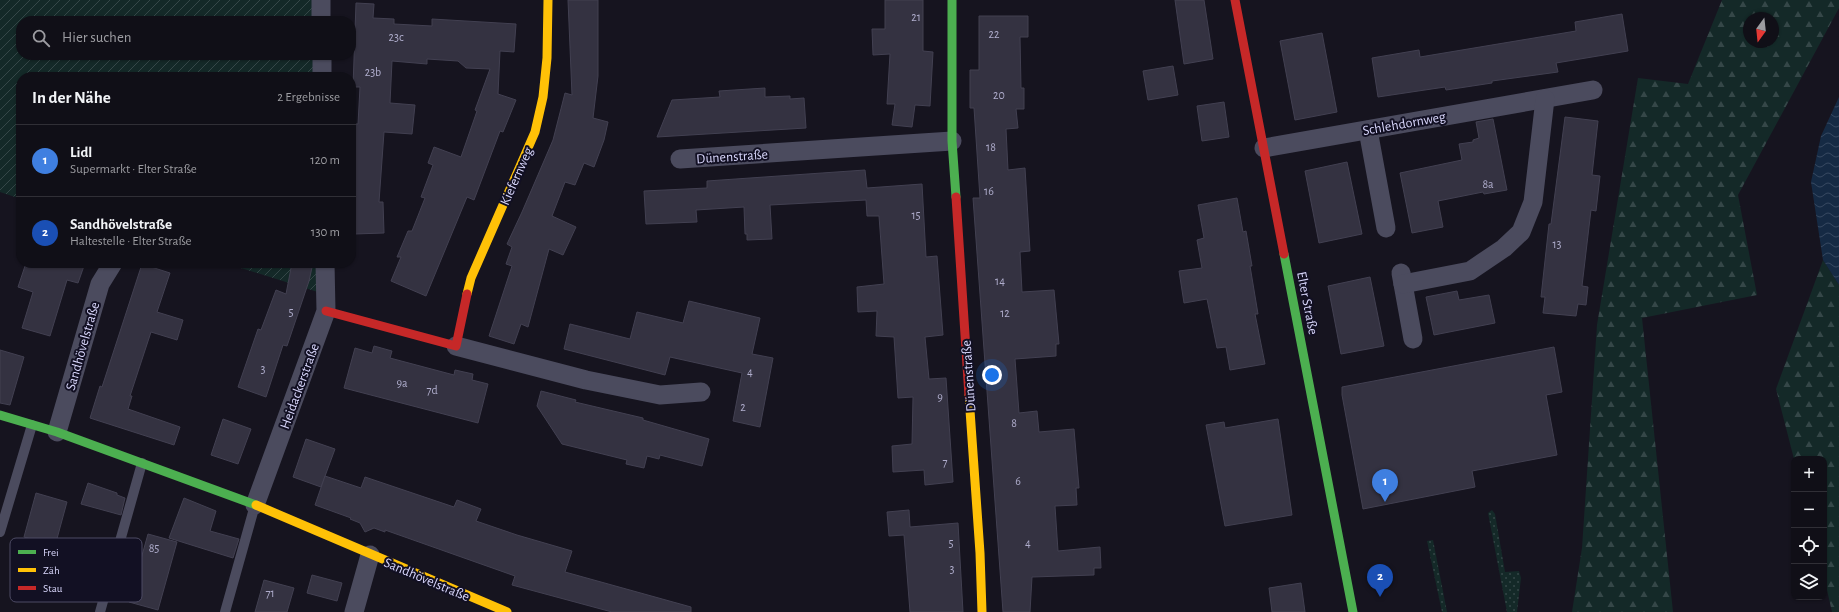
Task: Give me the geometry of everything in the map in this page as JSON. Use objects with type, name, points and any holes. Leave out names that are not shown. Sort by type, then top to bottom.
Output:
[{"type":"street","points":[[321,0],[321,16]]},
{"type":"street","name":"Kiefernweg","points":[[456,346],[471,278],[535,132],[543,97],[547,58],[548,0]]},
{"type":"street","name":"Dünenstraße","points":[[952,0],[952,141],[980,553],[982,612]]},
{"type":"street","name":"Elter Straße","points":[[1235,0],[1353,612]]},
{"type":"street","points":[[322,60],[322,72]]},
{"type":"street","name":"Schlehdornweg","points":[[1264,148],[1593,90]]},
{"type":"street","points":[[1413,339],[1402,278],[1470,270],[1504,248],[1521,232],[1533,202],[1545,99]]},
{"type":"street","points":[[1368,130],[1386,228]]},
{"type":"street","name":"Dünenstraße","points":[[680,159],[952,141]]},
{"type":"street","name":"Sandhövelstraße","points":[[57,432],[100,284],[110,268]]},
{"type":"street","name":"Heidackerstraße","points":[[255,505],[326,311],[325,268]]},
{"type":"street","points":[[326,311],[586,380],[660,396],[701,392]]},
{"type":"street","name":"Sandhövelstraße","points":[[0,415],[57,432],[255,505],[507,612]]},
{"type":"street","name":"Sandhövelstraße","points":[[354,612],[370,555]]},
{"type":"lane","points":[[0,532],[32,425]]},
{"type":"lane","points":[[121,538],[142,463]]},
{"type":"lane","points":[[225,612],[255,505]]},
{"type":"lane","points":[[100,612],[103,602]]},
{"type":"green space","points":[[0,0],[316,0],[317,16],[16,16],[16,60],[317,60],[317,72],[16,72],[16,197],[0,192]]},
{"type":"green space","points":[[1722,0],[1839,0],[1839,8],[1738,195],[1757,295],[1642,318],[1673,612],[1572,612],[1582,548],[1597,325],[1638,78],[1688,84]]},
{"type":"green space","points":[[1823,260],[1839,285],[1839,612],[1832,612],[1827,590],[1827,456],[1793,456],[1776,389]]},
{"type":"green space","points":[[241,268],[320,268],[321,293]]},
{"type":"green space","points":[[1492,510],[1495,514],[1505,572],[1519,571],[1521,578],[1517,612],[1507,612],[1488,513]]},
{"type":"green space","points":[[1433,540],[1447,612],[1442,612],[1427,541]]},
{"type":"water","points":[[1839,97],[1839,285],[1823,260],[1811,182],[1821,136]]},
{"type":"building","points":[[568,0],[598,0],[598,76],[593,118],[608,122],[604,140],[594,167],[584,163],[575,185],[565,182],[552,216],[576,227],[563,255],[549,249],[528,327],[521,324],[514,344],[489,336],[512,266],[506,264],[512,247],[507,244],[553,140],[565,93],[572,95]]},
{"type":"building","points":[[885,0],[923,0],[923,51],[933,52],[930,106],[915,105],[912,127],[892,125],[895,104],[887,104],[890,54],[873,55],[872,29],[885,29]]},
{"type":"building","points":[[1175,0],[1204,0],[1213,59],[1184,64]]},
{"type":"building","points":[[356,3],[374,4],[373,18],[394,19],[394,24],[432,26],[432,19],[516,24],[514,52],[500,51],[498,94],[516,100],[503,132],[500,131],[474,200],[467,197],[426,296],[391,281],[401,257],[397,257],[408,231],[412,231],[425,198],[421,197],[433,165],[428,163],[434,147],[461,157],[477,111],[475,110],[490,69],[466,68],[458,61],[427,59],[427,64],[392,61],[390,103],[415,105],[412,134],[384,132],[379,202],[383,202],[384,233],[356,234],[356,124],[358,124],[360,87],[356,87],[356,72],[354,72],[354,60],[356,60]]},
{"type":"building","points":[[1622,14],[1628,51],[1556,63],[1558,72],[1492,81],[1492,83],[1446,90],[1445,87],[1378,97],[1372,58],[1419,50],[1420,57],[1576,31],[1575,22]]},
{"type":"building","points":[[979,16],[1028,16],[1028,37],[1020,37],[1021,88],[1024,88],[1024,109],[1016,109],[1018,128],[1006,129],[1008,170],[1025,168],[1030,251],[1020,252],[1022,292],[1054,290],[1059,344],[1056,344],[1056,356],[1015,359],[1019,413],[1037,411],[1039,432],[1074,429],[1079,488],[1076,488],[1077,505],[1055,506],[1058,551],[1100,547],[1101,568],[1094,568],[1094,575],[1032,577],[1030,612],[1003,612],[973,198],[980,198],[974,108],[970,108],[970,70],[979,70]]},
{"type":"building","points":[[1322,33],[1337,112],[1295,120],[1280,41]]},
{"type":"building","points":[[1173,66],[1178,95],[1148,100],[1143,71]]},
{"type":"building","points":[[765,88],[765,97],[790,96],[790,99],[804,98],[806,128],[657,137],[672,100],[720,97],[719,91]]},
{"type":"building","points":[[1224,102],[1229,137],[1202,141],[1197,106]]},
{"type":"building","points":[[1565,117],[1598,121],[1592,175],[1600,176],[1596,211],[1591,210],[1582,286],[1588,287],[1586,305],[1578,304],[1576,316],[1543,313],[1545,297],[1541,297],[1549,224],[1551,224]]},
{"type":"building","points":[[1493,119],[1507,190],[1484,194],[1483,192],[1438,201],[1443,227],[1412,233],[1400,173],[1462,160],[1459,144],[1473,142],[1473,140],[1479,138],[1476,122]]},
{"type":"building","points":[[1347,162],[1362,234],[1319,243],[1305,171]]},
{"type":"building","points":[[865,170],[867,188],[922,184],[926,257],[937,256],[943,335],[925,337],[929,379],[946,378],[953,482],[925,485],[924,470],[893,472],[892,446],[912,444],[913,397],[898,398],[894,337],[876,336],[877,311],[858,312],[857,287],[884,284],[879,216],[867,216],[866,200],[770,205],[772,239],[747,240],[747,234],[745,234],[744,207],[696,210],[697,222],[646,224],[644,191],[707,188],[707,181]]},
{"type":"building","points":[[1237,198],[1243,232],[1246,231],[1252,266],[1250,266],[1258,314],[1255,314],[1265,364],[1230,370],[1226,347],[1217,348],[1207,299],[1184,303],[1179,271],[1202,268],[1197,240],[1204,238],[1198,205]]},
{"type":"building","points":[[24,268],[83,268],[78,283],[67,280],[50,336],[22,328],[33,292],[18,287]]},
{"type":"building","points":[[141,268],[154,268],[170,273],[157,312],[183,320],[177,340],[151,332],[130,396],[132,396],[128,409],[180,427],[174,445],[90,418],[100,386],[102,387]]},
{"type":"building","points":[[291,268],[312,268],[287,346],[283,345],[266,397],[238,387],[258,329],[261,330],[276,290],[286,294]]},
{"type":"building","points":[[1370,277],[1384,346],[1341,354],[1328,286]]},
{"type":"building","points":[[1457,291],[1459,300],[1489,295],[1495,323],[1434,335],[1426,297]]},
{"type":"building","points":[[689,301],[760,318],[752,354],[773,358],[760,427],[733,421],[742,373],[670,357],[665,375],[564,349],[570,324],[630,339],[637,312],[683,323]]},
{"type":"building","points":[[374,346],[392,351],[390,358],[454,375],[455,370],[473,374],[472,380],[488,384],[478,423],[344,388],[355,348],[372,353]]},
{"type":"building","points":[[1554,347],[1562,392],[1546,395],[1557,455],[1472,471],[1475,487],[1363,509],[1342,395],[1342,387]]},
{"type":"building","points":[[0,350],[24,357],[10,405],[0,403]]},
{"type":"building","points":[[541,391],[576,400],[575,402],[643,418],[643,420],[709,439],[702,466],[660,455],[659,459],[647,456],[644,468],[626,464],[627,460],[562,444],[537,406]]},
{"type":"building","points":[[223,419],[251,429],[238,464],[211,455]]},
{"type":"building","points":[[1278,419],[1292,515],[1225,526],[1206,425],[1224,422],[1225,428]]},
{"type":"building","points":[[306,439],[335,449],[321,487],[293,477]]},
{"type":"building","points":[[325,476],[361,488],[365,477],[454,507],[457,500],[481,509],[476,521],[572,551],[565,572],[691,607],[691,612],[612,612],[512,585],[515,576],[385,530],[385,532],[374,528],[365,532],[360,523],[350,519],[351,518],[315,505]]},
{"type":"building","points":[[88,483],[117,493],[117,495],[125,498],[121,515],[81,504]]},
{"type":"building","points":[[36,493],[67,502],[57,538],[24,537]]},
{"type":"building","points":[[184,498],[216,511],[210,531],[239,539],[233,558],[169,538]]},
{"type":"building","points":[[909,510],[910,527],[958,523],[963,612],[910,612],[904,535],[889,536],[887,512]]},
{"type":"building","points":[[148,534],[177,542],[158,610],[129,602],[142,602],[142,555]]},
{"type":"building","points":[[312,575],[342,583],[337,601],[307,593]]},
{"type":"building","points":[[264,580],[294,588],[287,612],[255,612]]},
{"type":"building","points":[[1301,583],[1305,612],[1272,612],[1269,588]]},
{"type":"traffic: fast","points":[[952,0],[952,141],[956,197]]},
{"type":"traffic: fast","points":[[1284,254],[1353,612]]},
{"type":"traffic: fast","points":[[0,415],[57,432],[256,505]]},
{"type":"traffic: slow","points":[[467,294],[471,278],[535,132],[543,97],[547,58],[548,0]]},
{"type":"traffic: slow","points":[[969,396],[980,553],[982,612]]},
{"type":"traffic: slow","points":[[256,505],[507,612]]},
{"type":"traffic: jam","points":[[1235,0],[1284,254]]},
{"type":"traffic: jam","points":[[956,197],[969,396]]},
{"type":"traffic: jam","points":[[326,311],[456,346],[467,294]]},
{"type":"place","name":"Lidl","points":[[1385,502]]},
{"type":"place","name":"Sandhövelstraße","points":[[1380,597]]}]
